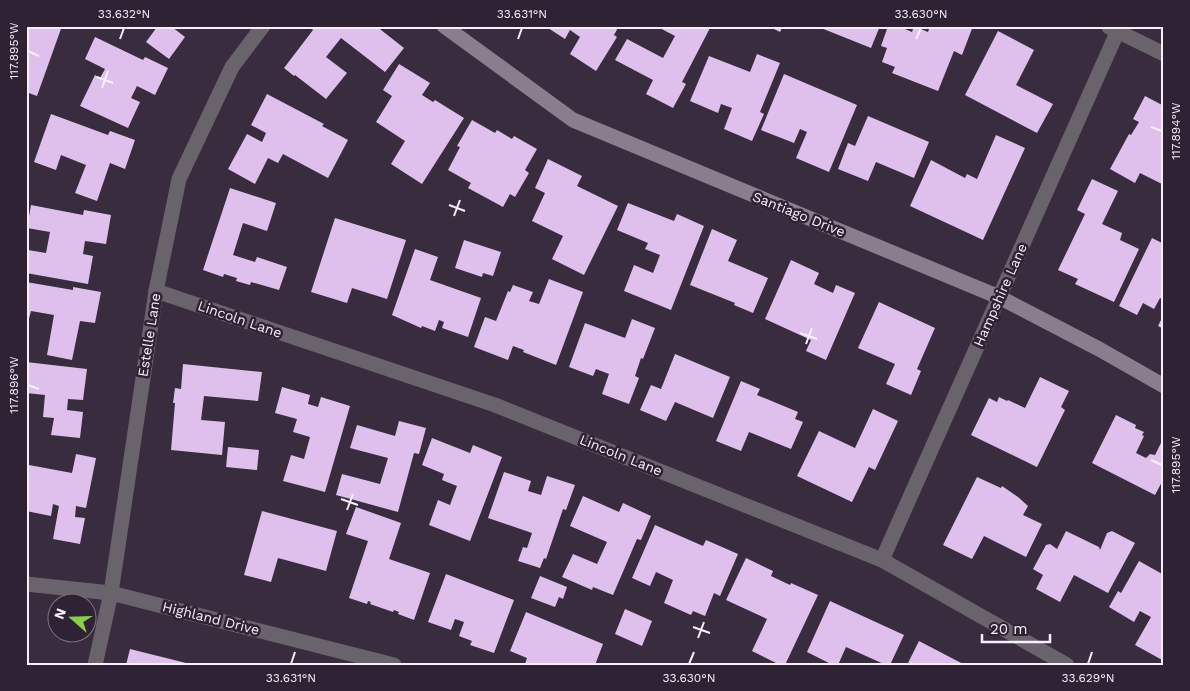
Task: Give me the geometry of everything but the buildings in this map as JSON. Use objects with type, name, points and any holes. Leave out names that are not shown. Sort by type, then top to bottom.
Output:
[{"type":"street","name":"Estelle Lane","points":[[95,665],[111,593],[156,291],[179,179],[232,67],[263,26]]},
{"type":"street","name":"Santiago Drive","points":[[444,26],[573,120],[999,297],[1099,349],[1164,386]]},
{"type":"street","name":"Hampshire Lane","points":[[882,560],[999,297],[1115,28]]},
{"type":"street","points":[[1115,28],[1164,54]]},
{"type":"street","name":"Lincoln Lane","points":[[156,291],[495,405],[882,560],[1067,665]]},
{"type":"street","name":"Highland Drive","points":[[26,584],[111,593],[394,665]]}]
